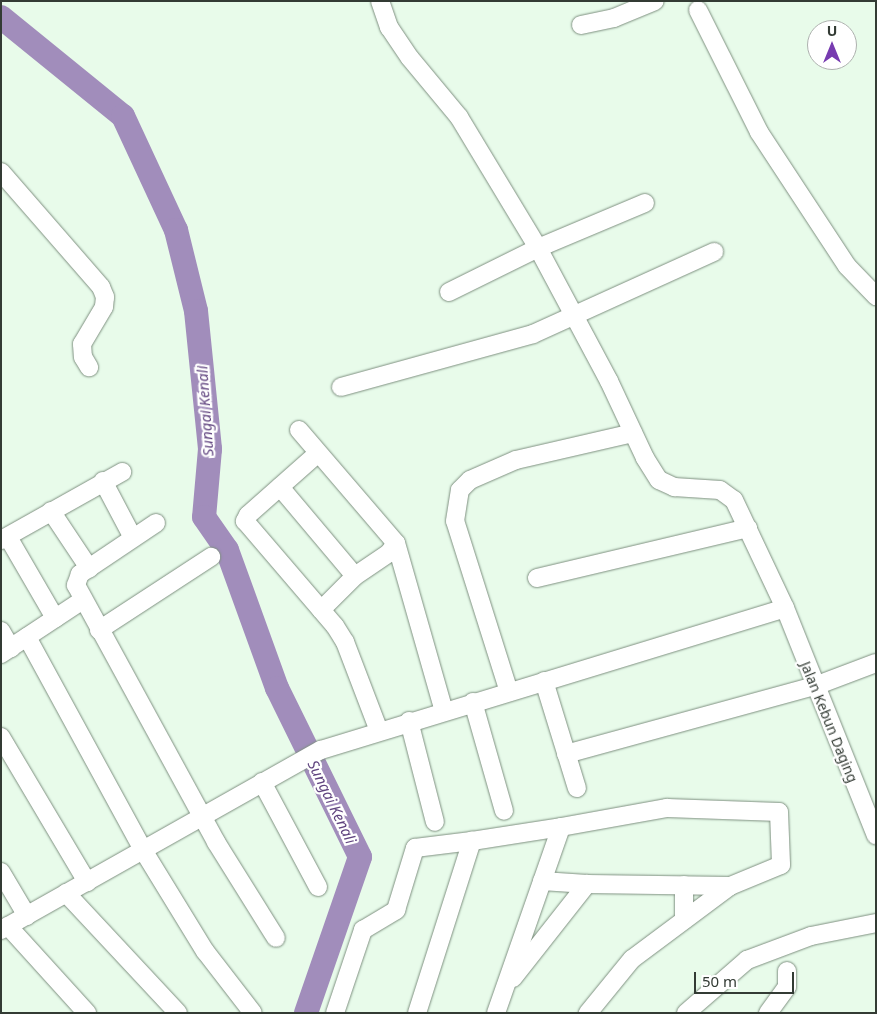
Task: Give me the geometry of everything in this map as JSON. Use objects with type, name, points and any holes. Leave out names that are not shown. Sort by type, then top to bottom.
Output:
[{"type":"street","points":[[380,1],[389,27],[410,58],[438,88],[459,117],[538,248],[633,433],[516,460],[470,480],[460,490],[454,520],[510,692]]},
{"type":"street","points":[[580,25],[614,18],[656,1]]},
{"type":"street","points":[[700,4],[759,132],[847,266],[876,296]]},
{"type":"street","points":[[1,172],[101,287],[105,297],[104,308],[82,344],[83,357],[89,367]]},
{"type":"street","points":[[449,292],[538,248],[645,203]]},
{"type":"street","points":[[341,387],[532,334],[714,252]]},
{"type":"street","points":[[299,430],[396,543],[444,711]]},
{"type":"street","name":"Jalan Kebun Daging","points":[[633,433],[659,480],[674,487],[712,488],[727,493],[748,528],[785,608],[875,831]]},
{"type":"street","points":[[318,454],[248,515],[247,526],[321,610],[346,642],[379,730]]},
{"type":"street","points":[[56,618],[5,538],[122,472]]},
{"type":"street","points":[[103,481],[133,538]]},
{"type":"street","points":[[280,487],[356,576]]},
{"type":"street","points":[[51,512],[89,568]]},
{"type":"street","points":[[156,523],[89,568],[76,582],[99,630],[202,815],[276,938]]},
{"type":"street","points":[[537,578],[748,528]]},
{"type":"street","points":[[321,610],[356,576],[386,556],[396,543]]},
{"type":"street","points":[[99,630],[211,557]]},
{"type":"street","points":[[1,631],[6,651],[83,600]]},
{"type":"street","points":[[87,1013],[5,928],[144,850],[296,761],[321,750],[379,730],[785,608]]},
{"type":"street","points":[[27,637],[144,850],[205,951],[253,1013]]},
{"type":"street","points":[[566,754],[815,686],[876,663]]},
{"type":"street","points":[[544,681],[577,788]]},
{"type":"street","points":[[472,702],[504,811]]},
{"type":"street","points":[[409,722],[436,822]]},
{"type":"street","points":[[1,737],[87,882]]},
{"type":"street","points":[[262,782],[318,887]]},
{"type":"street","points":[[335,1013],[362,930],[396,910],[415,848],[560,827],[666,808],[779,812],[781,864],[730,886],[632,959],[588,1013]]},
{"type":"street","points":[[496,1013],[560,827]]},
{"type":"street","points":[[417,1013],[472,841]]},
{"type":"street","points":[[1,872],[27,916]]},
{"type":"street","points":[[542,881],[587,884],[730,886]]},
{"type":"street","points":[[504,991],[587,884]]},
{"type":"street","points":[[684,885],[684,920]]},
{"type":"street","points":[[66,894],[178,1013]]},
{"type":"street","points":[[686,1013],[747,960],[811,936],[876,923]]},
{"type":"street","points":[[768,1013],[787,987],[786,971]]},
{"type":"waterway","name":"Sungai Kenali","points":[[1,17],[123,116],[176,230],[196,311],[210,449],[204,517],[227,550],[277,688],[360,857],[306,1013]]}]
